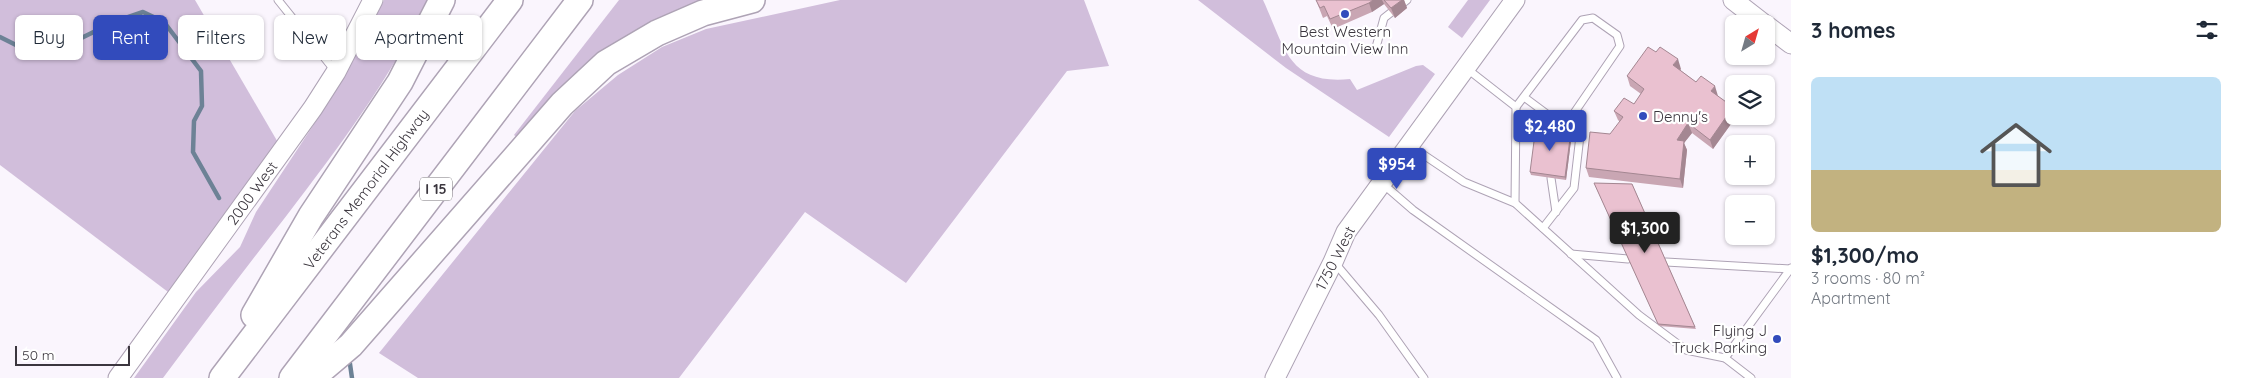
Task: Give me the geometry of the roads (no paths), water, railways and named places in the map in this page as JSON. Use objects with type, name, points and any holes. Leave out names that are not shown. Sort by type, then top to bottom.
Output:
[{"type":"highway","points":[[217,378],[311,216],[400,82],[442,0]]},
{"type":"highway","name":"Veterans Memorial Highway","points":[[222,378],[510,0]]},
{"type":"highway","name":"I 15","points":[[292,378],[580,0]]},
{"type":"highway","points":[[312,378],[351,345],[562,104],[606,64],[657,33],[703,13],[752,0]]},
{"type":"street","name":"2000 West","points":[[118,378],[283,151],[336,72],[373,0]]},
{"type":"street","name":"1750 West","points":[[1275,378],[1346,232],[1515,0]]},
{"type":"street","points":[[1732,0],[1752,15]]},
{"type":"street","points":[[1775,32],[1791,44]]},
{"type":"lane","points":[[278,0],[336,72]]},
{"type":"lane","points":[[1375,51],[1384,18],[1407,0]]},
{"type":"lane","points":[[1515,204],[1516,107],[1582,20],[1593,18],[1617,35],[1620,46],[1572,116],[1565,122],[1554,120],[1524,97]]},
{"type":"lane","points":[[1465,68],[1516,107]]},
{"type":"lane","points":[[1543,228],[1574,188],[1581,127],[1572,116]]},
{"type":"lane","points":[[1558,132],[1559,121]]},
{"type":"lane","points":[[1409,145],[1464,182],[1515,204],[1639,315],[1686,350],[1725,358],[1751,378]]},
{"type":"lane","points":[[1551,178],[1556,212]]},
{"type":"lane","points":[[1381,183],[1412,210],[1596,340],[1617,378]]},
{"type":"lane","points":[[1571,254],[1628,259]]},
{"type":"lane","points":[[1333,262],[1379,315],[1424,378]]},
{"type":"lane","points":[[1666,262],[1790,268]]},
{"type":"lane","points":[[1725,358],[1790,268]]},
{"type":"waterway","points":[[0,37],[22,48],[61,48],[114,22],[143,12],[164,22],[201,71],[202,106],[194,121],[193,152],[219,198]]},
{"type":"waterway","points":[[349,357],[352,378]]},
{"type":"place","name":"Best Western Mountain View Inn","points":[[1345,14]]},
{"type":"place","name":"Denny's","points":[[1643,116]]},
{"type":"place","name":"Flying J Truck Parking","points":[[1777,339]]}]
